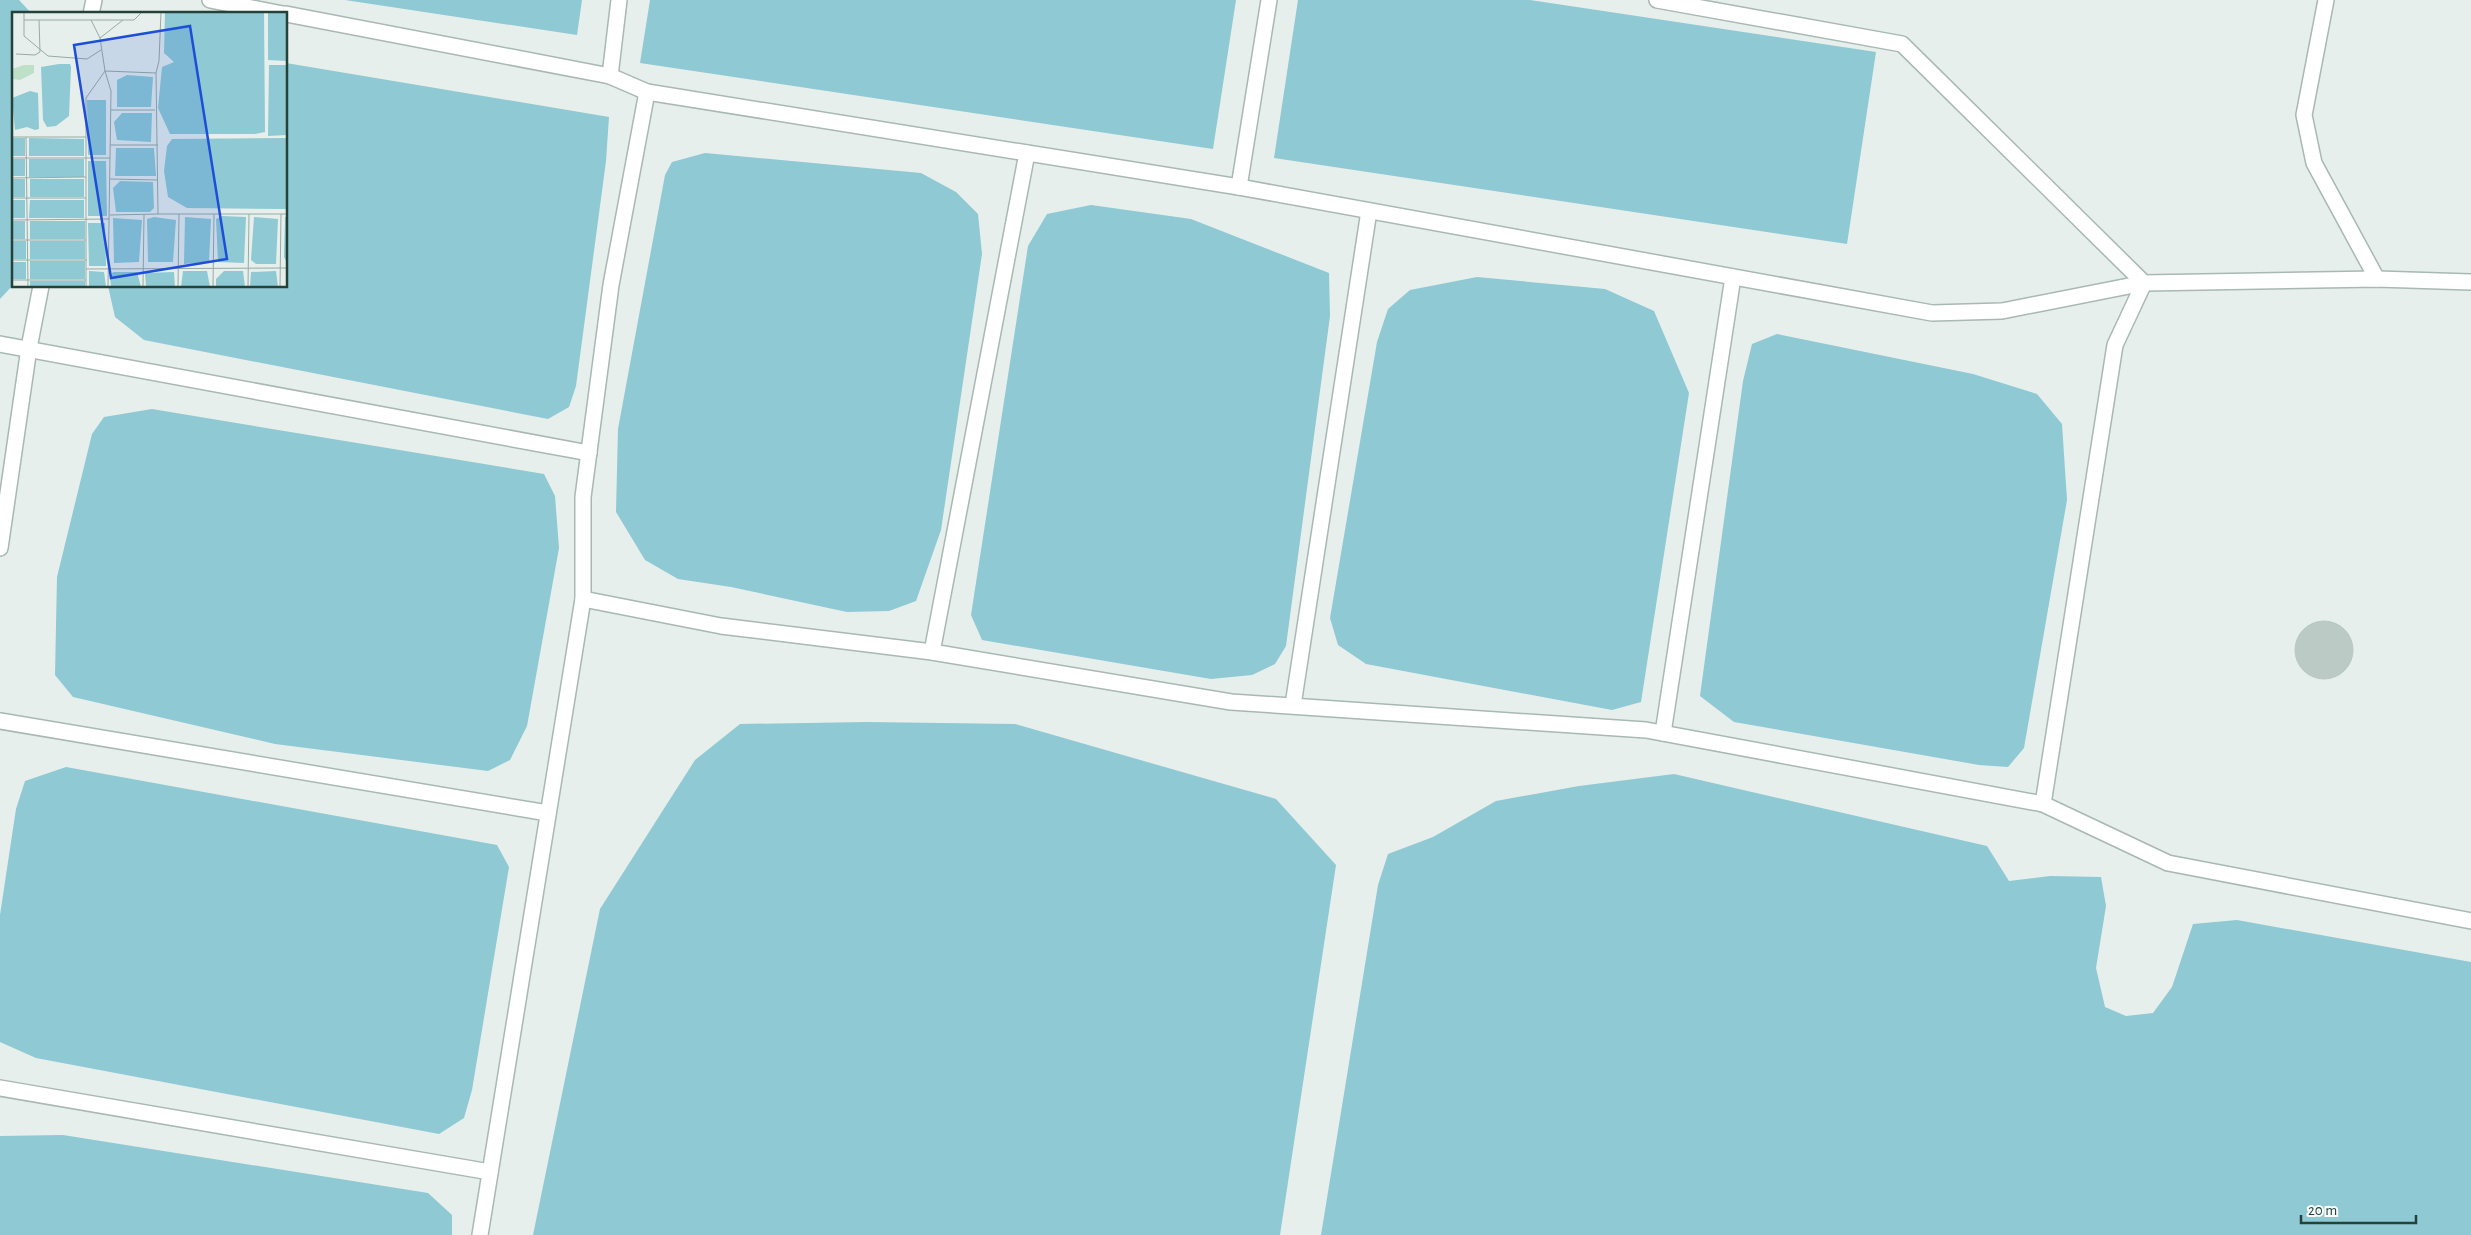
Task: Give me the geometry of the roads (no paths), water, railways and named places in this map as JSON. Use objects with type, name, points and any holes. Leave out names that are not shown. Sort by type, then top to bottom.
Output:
[{"type":"lane","points":[[210,0],[273,12]]},
{"type":"lane","points":[[610,76],[619,0]]},
{"type":"lane","points":[[1239,187],[1269,0]]},
{"type":"lane","points":[[1657,0],[1902,44],[2144,283]]},
{"type":"lane","points":[[2326,0],[2304,115],[2314,163],[2377,280]]},
{"type":"lane","points":[[288,15],[610,76],[647,92],[1239,187],[1932,313],[2002,311],[2144,283],[2377,280],[2471,282]]},
{"type":"lane","points":[[480,1235],[583,599],[583,497],[611,285],[647,92]]},
{"type":"lane","points":[[932,652],[1027,153]]},
{"type":"lane","points":[[1293,705],[1370,211]]},
{"type":"lane","points":[[1663,733],[1733,277]]},
{"type":"lane","points":[[2043,804],[2115,346],[2144,283]]},
{"type":"lane","points":[[0,548],[29,348],[41,288]]},
{"type":"lane","points":[[0,344],[589,453]]},
{"type":"lane","points":[[583,599],[721,626],[932,652],[1231,702],[1636,729],[1663,733],[2043,804],[2168,863],[2471,921]]},
{"type":"lane","points":[[0,721],[548,813]]},
{"type":"lane","points":[[0,1088],[490,1172]]},
{"type":"water","points":[[0,0],[19,0],[30,12],[12,12],[12,286],[0,299]]},
{"type":"water","points":[[345,0],[582,0],[577,35]]},
{"type":"water","points":[[650,0],[1236,0],[1213,149],[640,63]]},
{"type":"water","points":[[1298,0],[1530,0],[1876,52],[1847,244],[1274,158]]},
{"type":"water","points":[[288,63],[609,117],[606,161],[576,386],[569,407],[548,419],[144,340],[115,317],[108,288],[288,288]]},
{"type":"water","points":[[705,153],[921,173],[956,192],[978,214],[982,254],[941,530],[916,601],[889,611],[847,612],[731,587],[678,579],[645,560],[616,512],[618,429],[665,175],[672,162]]},
{"type":"water","points":[[1091,205],[1191,219],[1329,273],[1330,316],[1286,646],[1275,664],[1252,675],[1211,679],[982,640],[971,615],[1028,246],[1047,214]]},
{"type":"water","points":[[1477,277],[1605,289],[1654,311],[1689,393],[1641,702],[1612,710],[1366,664],[1338,645],[1330,618],[1377,342],[1388,309],[1410,290]]},
{"type":"water","points":[[1777,334],[1973,374],[2037,394],[2062,424],[2067,500],[2024,748],[2008,767],[1979,765],[1734,722],[1700,696],[1743,381],[1752,344]]},
{"type":"water","points":[[152,409],[544,474],[555,496],[559,548],[527,726],[510,760],[488,771],[275,744],[73,697],[55,675],[57,577],[92,434],[104,417]]},
{"type":"water","points":[[867,722],[1015,724],[1276,799],[1336,865],[1280,1235],[533,1235],[600,909],[695,760],[740,724]]},
{"type":"water","points":[[66,767],[497,845],[509,867],[472,1090],[464,1118],[439,1134],[36,1058],[0,1042],[0,915],[16,809],[25,781]]},
{"type":"water","points":[[1674,774],[1987,846],[2009,881],[2050,876],[2101,877],[2106,906],[2096,968],[2105,1007],[2126,1016],[2153,1013],[2172,987],[2193,924],[2237,920],[2471,962],[2471,1235],[1321,1235],[1378,885],[1388,854],[1433,837],[1496,801],[1579,786]]},
{"type":"water","points":[[63,1135],[428,1193],[452,1215],[452,1235],[0,1235],[0,1136]]}]
